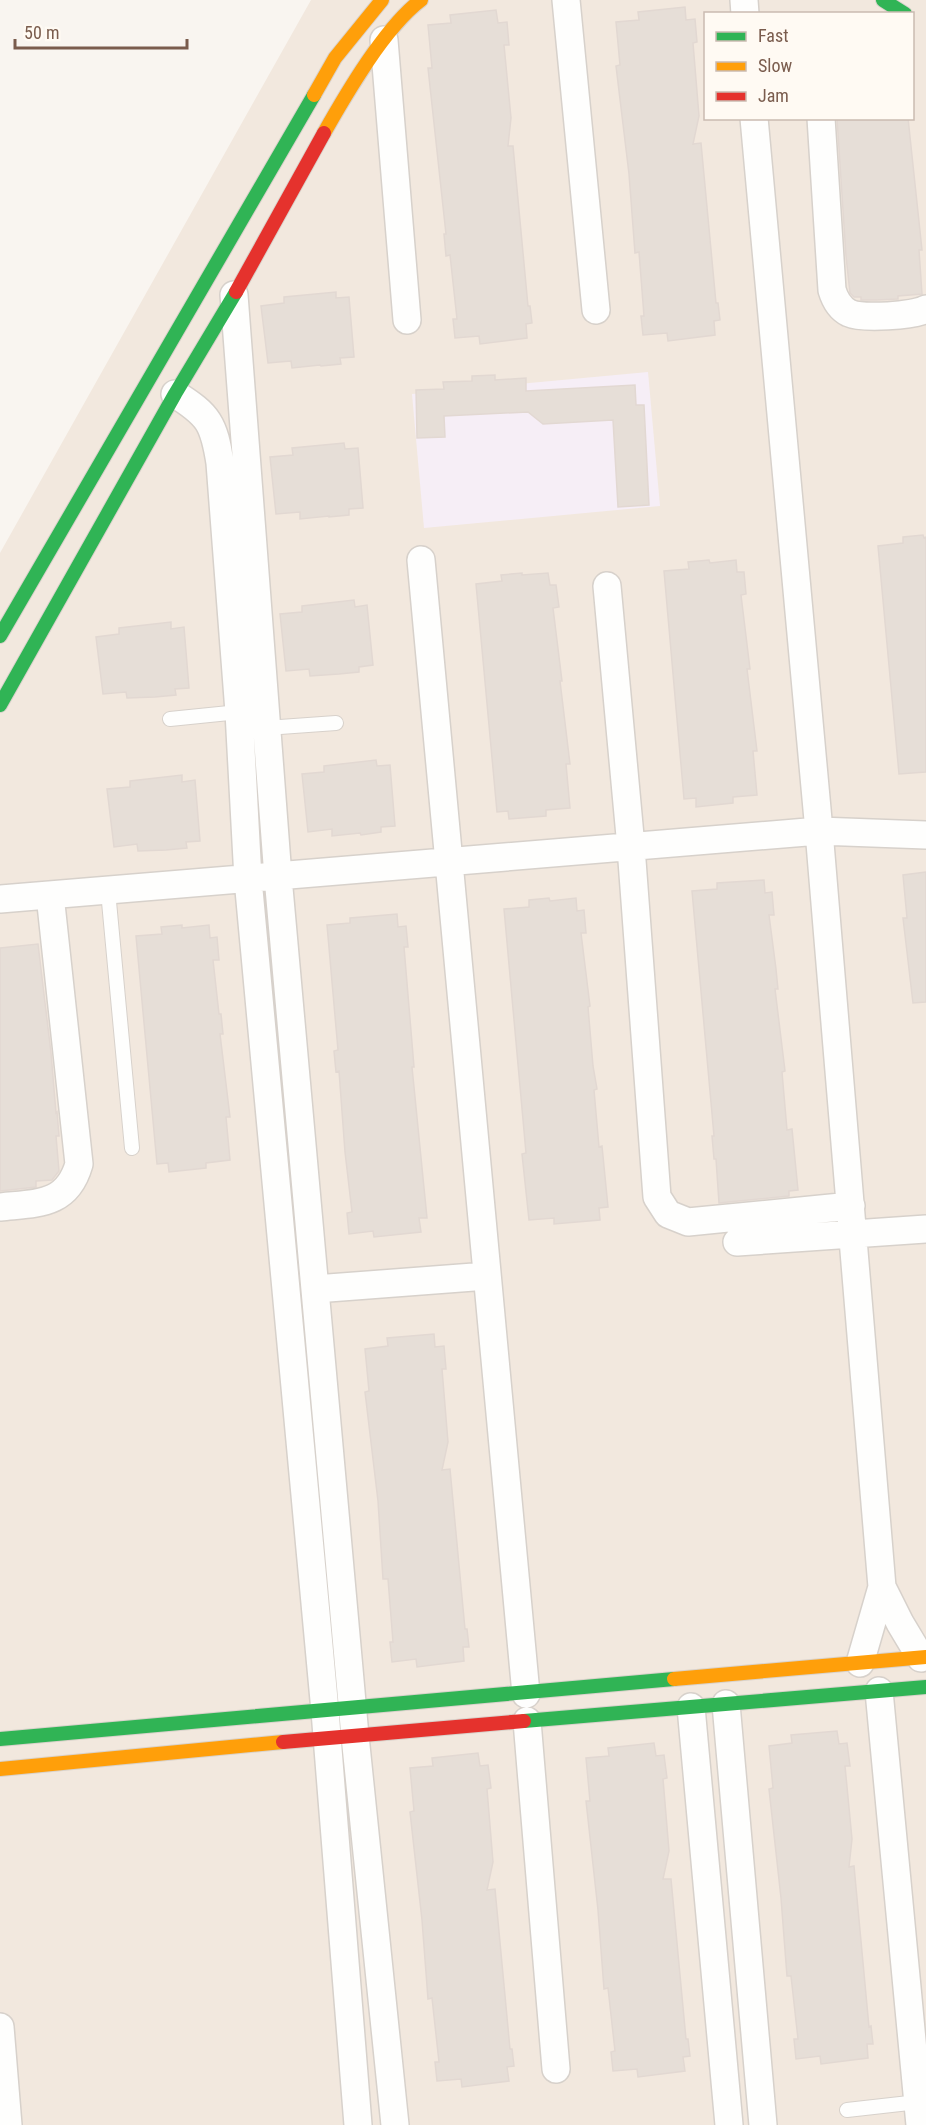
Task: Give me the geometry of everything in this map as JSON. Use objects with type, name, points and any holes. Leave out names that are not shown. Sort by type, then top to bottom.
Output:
[{"type":"street","points":[[0,636],[335,58],[382,0]]},
{"type":"street","points":[[0,705],[342,101],[384,40],[421,0]]},
{"type":"street","points":[[566,0],[596,310]]},
{"type":"street","points":[[882,0],[902,12]]},
{"type":"street","points":[[384,40],[407,320]]},
{"type":"street","points":[[754,120],[819,831],[882,1587],[860,1664]]},
{"type":"street","points":[[821,120],[832,290],[835,299],[848,313],[857,316],[910,313],[926,309]]},
{"type":"street","points":[[234,295],[278,877],[355,1736],[395,2125]]},
{"type":"street","points":[[175,394],[199,410],[207,419],[217,442],[220,463],[239,712],[248,879],[326,1710],[358,2125]]},
{"type":"street","points":[[421,560],[526,1694]]},
{"type":"street","points":[[607,586],[631,848],[657,1197],[668,1214],[688,1222],[851,1206]]},
{"type":"street","points":[[0,900],[819,831],[926,835]]},
{"type":"street","points":[[0,1207],[49,1201],[70,1187],[79,1164],[50,895]]},
{"type":"street","points":[[737,1242],[926,1229]]},
{"type":"street","points":[[315,1289],[487,1276]]},
{"type":"street","points":[[0,1739],[923,1658],[900,1623],[882,1587]]},
{"type":"street","points":[[0,1769],[327,1738],[926,1687]]},
{"type":"street","points":[[879,1691],[919,2114]]},
{"type":"street","points":[[726,1704],[763,2125]]},
{"type":"street","points":[[691,1707],[729,2125]]},
{"type":"street","points":[[527,1721],[556,2069]]},
{"type":"street","points":[[0,2027],[8,2125]]},
{"type":"lane","points":[[170,719],[239,712]]},
{"type":"lane","points":[[266,728],[336,723]]},
{"type":"lane","points":[[108,891],[132,1148]]},
{"type":"lane","points":[[847,2110],[919,2114]]},
{"type":"shaded area","points":[[311,0],[926,0],[926,2125],[0,2125],[0,553]]},
{"type":"shaded area","points":[[648,372],[660,506],[424,528],[412,394]]},
{"type":"building","points":[[685,7],[686,20],[695,19],[697,42],[693,43],[699,116],[693,144],[701,143],[716,303],[718,303],[720,320],[714,321],[715,335],[668,341],[667,333],[643,335],[641,316],[644,316],[639,252],[635,253],[629,174],[616,66],[620,65],[616,22],[639,20],[638,12]]},
{"type":"building","points":[[496,10],[498,23],[507,22],[509,45],[504,45],[511,118],[508,146],[513,146],[528,306],[530,306],[532,323],[526,324],[527,338],[480,344],[479,336],[455,338],[453,319],[457,319],[450,255],[446,256],[444,234],[446,234],[428,68],[432,68],[428,25],[451,23],[450,15]]},
{"type":"building","points":[[837,120],[908,120],[922,250],[919,250],[922,294],[898,296],[898,299],[861,300],[861,297],[854,297],[850,293]]},
{"type":"building","points":[[336,292],[336,298],[349,297],[354,357],[340,358],[341,364],[321,366],[292,368],[291,361],[268,363],[261,306],[284,303],[284,297]]},
{"type":"building","points":[[495,375],[495,380],[526,378],[526,391],[635,385],[636,405],[644,405],[649,505],[618,507],[613,420],[543,424],[528,412],[444,416],[445,437],[417,438],[416,390],[444,389],[443,382],[472,381],[472,376]]},
{"type":"building","points":[[344,443],[345,449],[358,448],[363,508],[349,509],[349,515],[300,519],[300,512],[276,514],[270,457],[293,455],[292,448]]},
{"type":"building","points":[[923,535],[924,538],[926,537],[926,772],[899,774],[878,546],[903,543],[903,537]]},
{"type":"building","points":[[709,560],[710,563],[736,560],[737,572],[744,572],[746,594],[741,595],[757,751],[753,751],[757,795],[733,797],[733,803],[696,807],[696,798],[684,799],[664,571],[689,569],[688,562]]},
{"type":"building","points":[[522,573],[522,575],[548,573],[550,585],[556,585],[559,607],[553,608],[570,764],[566,764],[570,808],[546,810],[546,816],[509,819],[508,811],[497,812],[476,584],[502,581],[501,575]]},
{"type":"building","points":[[354,600],[355,607],[367,605],[373,665],[359,667],[359,672],[310,676],[309,669],[286,671],[280,614],[302,612],[302,606]]},
{"type":"building","points":[[171,622],[171,629],[184,627],[189,688],[175,689],[176,695],[155,697],[127,698],[126,692],[103,694],[96,637],[119,634],[119,628]]},
{"type":"building","points":[[376,760],[377,766],[390,765],[395,826],[381,827],[381,832],[361,835],[360,833],[332,836],[332,829],[308,832],[302,774],[324,772],[324,766]]},
{"type":"building","points":[[182,775],[182,782],[195,780],[200,841],[186,842],[187,848],[166,850],[138,851],[137,844],[114,847],[107,789],[130,787],[130,781]]},
{"type":"building","points":[[926,872],[926,1002],[913,1003],[903,918],[907,918],[903,875]]},
{"type":"building","points":[[764,880],[765,893],[772,892],[774,915],[769,915],[785,1071],[782,1072],[787,1130],[792,1129],[798,1190],[789,1191],[789,1196],[719,1203],[692,891],[717,889],[717,883]]},
{"type":"building","points":[[549,898],[550,901],[576,898],[577,911],[584,910],[586,933],[581,933],[597,1089],[594,1090],[599,1147],[602,1146],[608,1207],[599,1208],[600,1220],[554,1224],[554,1218],[529,1220],[522,1154],[526,1153],[504,909],[529,907],[529,900]]},
{"type":"building","points":[[397,914],[398,927],[406,926],[408,947],[404,947],[414,1067],[412,1067],[427,1218],[419,1218],[421,1232],[374,1237],[373,1231],[349,1234],[347,1213],[352,1212],[339,1071],[336,1072],[334,1051],[338,1050],[327,925],[350,923],[350,918]]},
{"type":"building","points":[[182,925],[182,928],[209,925],[210,938],[217,937],[219,960],[213,960],[223,1034],[220,1034],[230,1117],[226,1117],[230,1160],[206,1163],[206,1168],[169,1172],[168,1163],[157,1164],[136,936],[162,934],[161,927]]},
{"type":"building","points":[[38,944],[57,1112],[59,1136],[56,1136],[59,1171],[52,1180],[36,1181],[36,1187],[0,1191],[0,948]]},
{"type":"building","points":[[434,1334],[435,1347],[444,1346],[446,1369],[442,1369],[448,1442],[442,1470],[450,1469],[465,1629],[467,1629],[469,1647],[463,1647],[464,1661],[417,1667],[416,1659],[392,1662],[390,1642],[393,1642],[388,1579],[383,1579],[378,1501],[365,1392],[369,1391],[365,1349],[388,1346],[387,1338]]},
{"type":"building","points":[[837,1731],[839,1744],[847,1743],[850,1766],[845,1766],[852,1839],[849,1867],[854,1866],[869,2027],[871,2026],[873,2044],[867,2044],[868,2058],[821,2064],[820,2056],[796,2059],[794,2039],[798,2039],[791,1976],[787,1976],[769,1789],[773,1788],[769,1746],[792,1743],[791,1735]]},
{"type":"building","points":[[654,1743],[656,1756],[664,1755],[667,1778],[663,1779],[669,1851],[663,1879],[671,1879],[686,2039],[688,2039],[690,2056],[683,2057],[685,2071],[638,2077],[637,2069],[613,2071],[611,2052],[615,2051],[608,1988],[604,1989],[586,1801],[590,1801],[586,1758],[609,1756],[608,1748]]},
{"type":"building","points":[[478,1753],[480,1766],[488,1765],[491,1788],[487,1789],[493,1862],[487,1890],[495,1889],[510,2049],[512,2049],[514,2066],[507,2067],[509,2081],[462,2087],[461,2079],[437,2081],[435,2062],[439,2062],[432,1998],[428,1999],[410,1812],[414,1811],[410,1768],[433,1766],[432,1758]]},
{"type":"traffic: fast","points":[[883,0],[902,12]]},
{"type":"traffic: fast","points":[[0,636],[314,95]]},
{"type":"traffic: fast","points":[[0,705],[175,394],[236,292]]},
{"type":"traffic: fast","points":[[0,1739],[674,1679]]},
{"type":"traffic: fast","points":[[524,1721],[926,1687]]},
{"type":"traffic: slow","points":[[314,95],[335,58],[382,0]]},
{"type":"traffic: slow","points":[[324,133],[380,44],[407,12],[421,0]]},
{"type":"traffic: slow","points":[[674,1679],[926,1657]]},
{"type":"traffic: slow","points":[[0,1769],[283,1742]]},
{"type":"traffic: jam","points":[[236,292],[324,133]]},
{"type":"traffic: jam","points":[[283,1742],[524,1721]]}]
